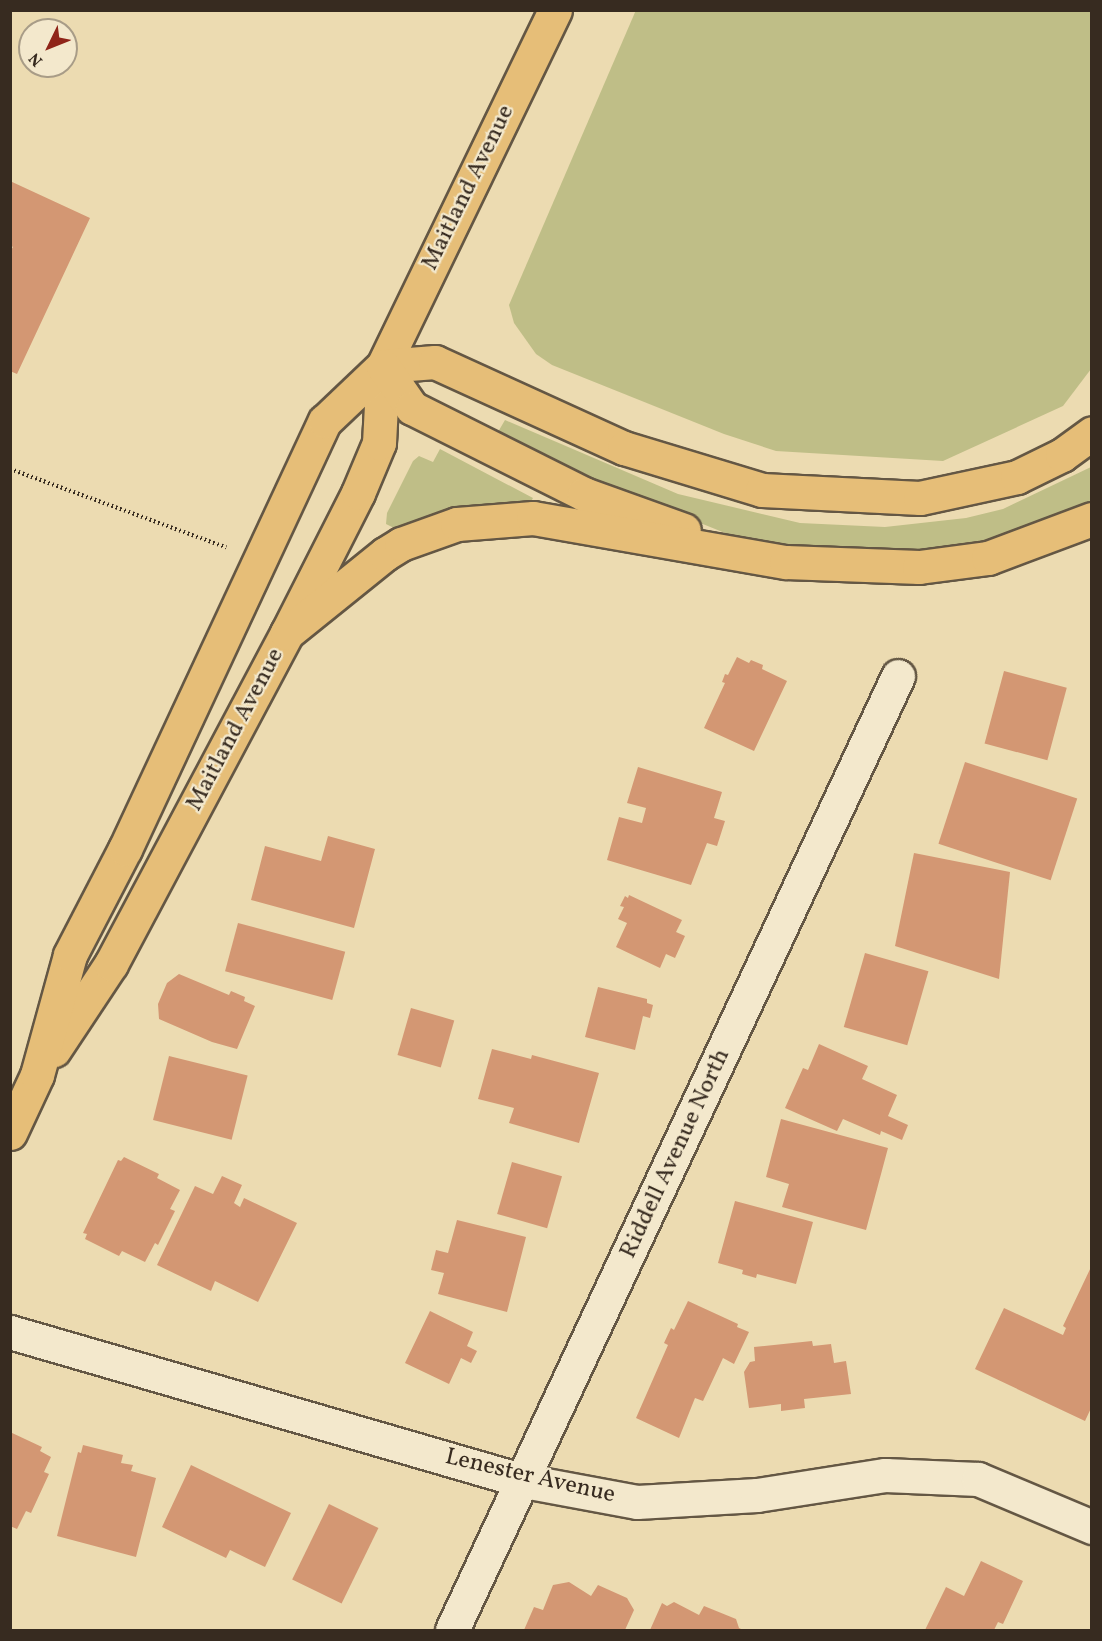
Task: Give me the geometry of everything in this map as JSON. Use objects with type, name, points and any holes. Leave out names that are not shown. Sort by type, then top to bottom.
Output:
[{"type":"main road","name":"Maitland Avenue","points":[[37,1074],[70,955],[125,849],[325,421],[383,366],[555,10]]},
{"type":"main road","points":[[383,366],[435,362],[624,448],[762,490],[920,498],[1017,477],[1062,454],[1092,433]]},
{"type":"main road","name":"Maitland Avenue","points":[[10,1132],[37,1074],[111,964],[287,633],[358,494],[379,443],[383,366]]},
{"type":"main road","points":[[383,366],[412,408],[584,494],[786,562]]},
{"type":"main road","points":[[287,633],[385,554],[401,544],[457,524],[534,518],[786,562],[919,567],[988,558],[1092,519]]},
{"type":"street","name":"Riddell Avenue North","points":[[452,1630],[524,1481],[898,676]]},
{"type":"street","name":"Lenester Avenue","points":[[10,1332],[524,1481],[638,1502],[757,1495],[885,1475],[978,1479],[1092,1527]]},
{"type":"path","points":[[10,469],[227,548],[232,537]]},
{"type":"shaded area","points":[[636,10],[1091,11],[1091,369],[1063,406],[943,461],[776,451],[724,434],[552,365],[536,354],[514,323],[509,305]]},
{"type":"shaded area","points":[[505,420],[678,494],[800,523],[885,527],[966,518],[1003,509],[1091,467],[1091,502],[1064,516],[995,539],[960,547],[925,550],[776,545],[725,533],[557,465],[498,432]]},
{"type":"shaded area","points":[[440,449],[533,498],[527,509],[402,532],[386,524],[387,513],[413,461],[419,456],[433,462]]},
{"type":"building","points":[[10,181],[90,218],[17,374],[10,371],[10,252],[13,247],[10,245]]},
{"type":"building","points":[[737,657],[749,663],[751,660],[763,665],[762,669],[787,681],[754,751],[704,728],[725,683],[722,682],[725,674],[728,675]]},
{"type":"building","points":[[1004,671],[1067,688],[1047,760],[985,743]]},
{"type":"building","points":[[965,762],[1077,798],[1051,880],[938,844]]},
{"type":"building","points":[[638,767],[722,792],[714,818],[725,821],[717,846],[707,843],[691,885],[607,860],[619,817],[642,823],[646,808],[627,803]]},
{"type":"building","points":[[328,836],[375,849],[354,928],[251,900],[265,846],[321,861]]},
{"type":"building","points":[[914,853],[1010,872],[999,979],[895,946]]},
{"type":"building","points":[[629,895],[682,920],[676,932],[685,936],[675,958],[666,954],[660,968],[616,947],[627,923],[618,919],[624,907],[620,906],[625,896],[628,898]]},
{"type":"building","points":[[238,923],[345,952],[332,1000],[225,971]]},
{"type":"building","points":[[865,953],[928,971],[907,1045],[844,1027]]},
{"type":"building","points":[[179,974],[229,995],[231,991],[245,997],[244,1001],[255,1006],[237,1049],[212,1042],[159,1019],[158,1004],[167,983]]},
{"type":"building","points":[[598,987],[647,999],[647,1003],[653,1005],[650,1018],[643,1016],[635,1050],[585,1037]]},
{"type":"building","points":[[411,1008],[454,1020],[441,1068],[397,1055]]},
{"type":"building","points":[[819,1044],[868,1066],[862,1079],[897,1095],[888,1116],[908,1125],[902,1140],[881,1131],[880,1135],[843,1119],[837,1131],[785,1108],[803,1068],[808,1070]]},
{"type":"building","points":[[492,1049],[531,1059],[532,1055],[599,1073],[579,1143],[509,1123],[514,1108],[478,1099]]},
{"type":"building","points":[[169,1056],[248,1076],[232,1140],[153,1120]]},
{"type":"building","points":[[781,1119],[888,1148],[866,1230],[782,1207],[789,1184],[766,1177]]},
{"type":"building","points":[[124,1157],[159,1174],[157,1178],[180,1190],[170,1209],[175,1211],[158,1245],[155,1243],[145,1262],[122,1251],[119,1256],[85,1239],[87,1234],[83,1233],[118,1160],[121,1161]]},
{"type":"building","points":[[512,1162],[562,1176],[547,1228],[497,1214]]},
{"type":"building","points":[[222,1176],[242,1185],[234,1203],[240,1207],[244,1198],[297,1223],[258,1302],[215,1281],[211,1291],[157,1265],[195,1186],[213,1194]]},
{"type":"building","points":[[735,1201],[813,1222],[796,1284],[757,1274],[756,1278],[742,1274],[743,1270],[718,1263]]},
{"type":"building","points":[[457,1220],[526,1237],[507,1312],[438,1294],[444,1273],[431,1270],[436,1250],[448,1253]]},
{"type":"building","points":[[1092,1265],[1092,1406],[1085,1421],[975,1369],[1004,1308],[1063,1335],[1066,1328],[1063,1326]]},
{"type":"building","points":[[688,1301],[738,1324],[737,1327],[749,1332],[734,1364],[723,1358],[703,1401],[695,1398],[679,1438],[636,1418],[668,1345],[664,1343],[671,1328],[674,1330]]},
{"type":"building","points":[[430,1311],[473,1332],[467,1346],[477,1351],[471,1363],[461,1358],[449,1384],[405,1363]]},
{"type":"building","points":[[812,1341],[813,1346],[831,1344],[834,1363],[846,1361],[851,1394],[804,1399],[805,1408],[781,1411],[781,1404],[749,1408],[744,1372],[750,1362],[755,1361],[754,1347]]},
{"type":"building","points":[[10,1432],[42,1447],[40,1451],[51,1457],[44,1472],[49,1474],[31,1513],[26,1511],[17,1529],[10,1526]]},
{"type":"building","points":[[83,1445],[123,1455],[121,1463],[133,1465],[131,1471],[156,1478],[136,1557],[57,1536],[78,1452],[81,1453]]},
{"type":"building","points":[[191,1465],[291,1513],[265,1567],[230,1550],[226,1558],[162,1527]]},
{"type":"building","points":[[329,1504],[378,1528],[342,1604],[292,1579]]},
{"type":"building","points":[[981,1561],[1023,1581],[1003,1624],[998,1622],[994,1630],[925,1630],[946,1587],[964,1596]]},
{"type":"building","points":[[569,1582],[591,1596],[598,1585],[627,1598],[634,1610],[625,1630],[524,1630],[534,1607],[543,1610],[553,1585]]},
{"type":"building","points":[[674,1602],[699,1615],[704,1606],[736,1619],[739,1628],[743,1630],[650,1630],[662,1603],[667,1606]]}]
